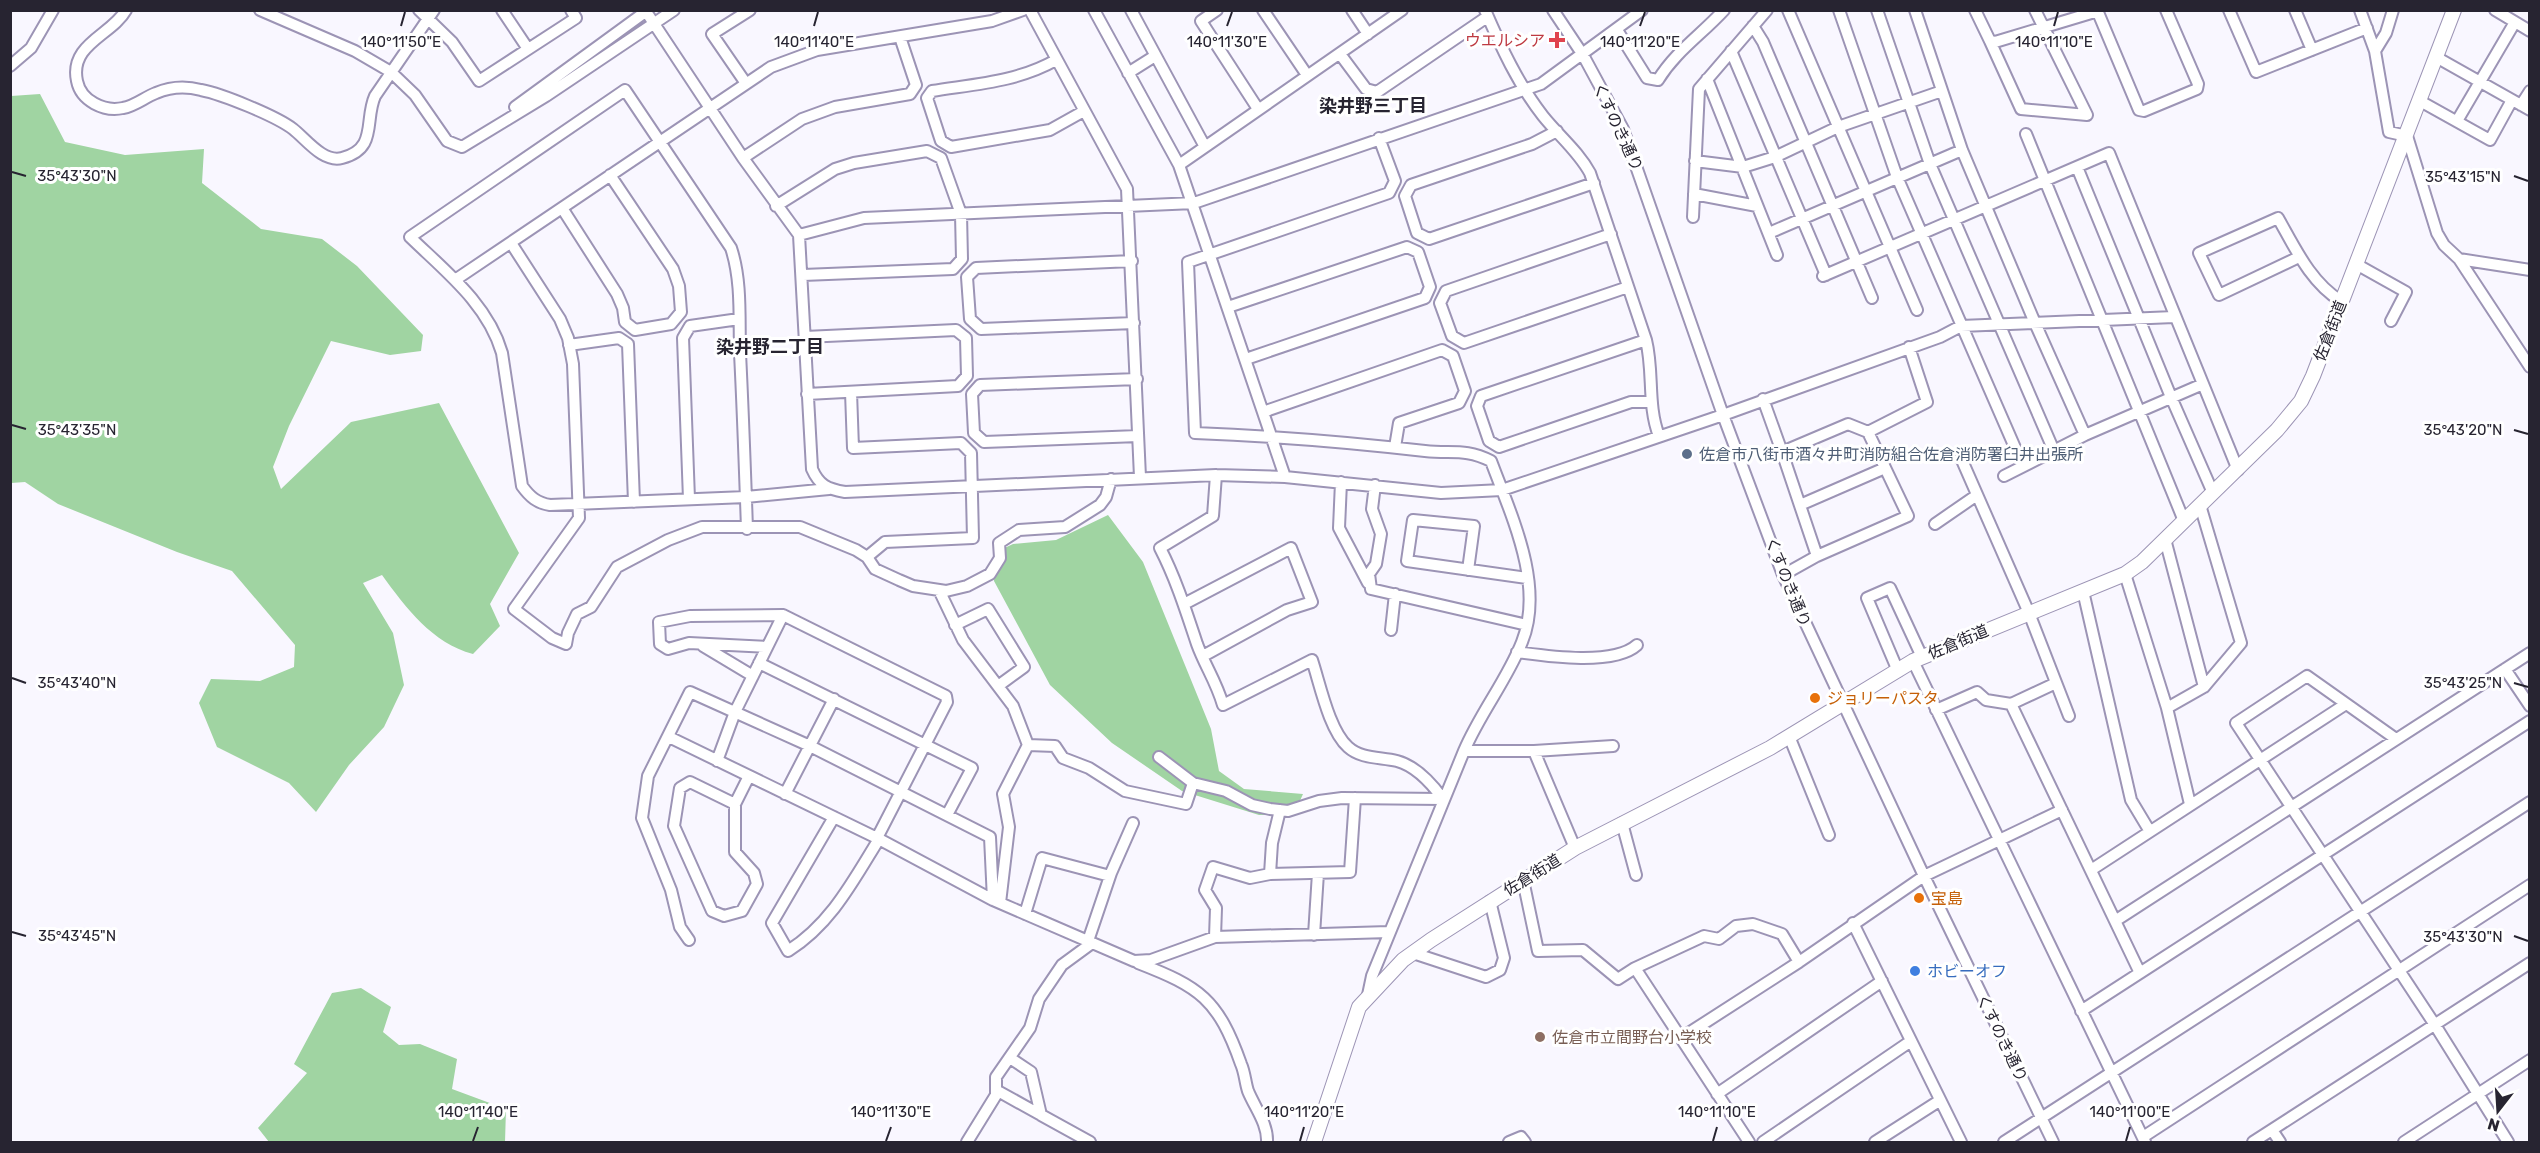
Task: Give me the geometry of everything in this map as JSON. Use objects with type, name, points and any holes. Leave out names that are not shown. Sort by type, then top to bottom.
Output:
[{"type":"main road","name":"佐倉街道","points":[[1314,1143],[1359,1007],[1368,995],[1413,953],[1522,880],[1575,848],[1789,736],[1918,659],[2125,574],[2142,562],[2238,470],[2277,430],[2301,401],[2407,136],[2454,10]]},
{"type":"street","points":[[10,66],[31,48],[53,10]]},
{"type":"street","points":[[126,10],[117,22],[92,41],[79,59],[77,81],[81,91],[90,101],[101,107],[125,108],[156,93],[174,88],[204,90],[291,127],[326,157],[337,159],[346,157],[365,144],[370,133],[370,106],[432,14]]},
{"type":"street","points":[[260,10],[355,51],[391,72],[415,95],[447,141],[462,147]]},
{"type":"street","points":[[419,10],[432,14],[479,81],[576,18],[571,10]]},
{"type":"street","points":[[502,10],[528,49]]},
{"type":"street","points":[[462,147],[546,96],[674,10]]},
{"type":"street","points":[[745,82],[712,34],[750,10]]},
{"type":"street","points":[[455,280],[745,82],[771,67],[817,50],[1008,18],[1023,10]]},
{"type":"street","points":[[1030,10],[1127,189],[1130,206],[1140,477]]},
{"type":"street","points":[[1094,10],[1179,165],[1194,203],[1285,477]]},
{"type":"street","points":[[1131,10],[1204,145]]},
{"type":"street","points":[[1217,10],[1201,21],[1258,109]]},
{"type":"street","points":[[1263,10],[1307,75]]},
{"type":"street","points":[[1352,10],[1368,34]]},
{"type":"street","points":[[1179,165],[1204,145],[1402,10]]},
{"type":"street","name":"くすのき通り","points":[[1553,10],[1583,55],[1623,129],[1723,415],[1783,575],[1842,704],[2053,1143]]},
{"type":"street","points":[[799,235],[864,218],[1194,203],[1541,84],[1642,10]]},
{"type":"street","points":[[1617,30],[1647,78],[1658,80],[1681,48],[1703,33],[1724,10]]},
{"type":"street","points":[[1693,218],[1697,99],[1700,89],[1767,10]]},
{"type":"street","points":[[1788,10],[1917,310]]},
{"type":"street","points":[[1839,10],[1897,177],[2023,466]]},
{"type":"street","points":[[1877,10],[1930,164],[2054,452]]},
{"type":"street","points":[[1915,10],[1962,150],[2085,435]]},
{"type":"street","points":[[1976,10],[2021,109],[2087,115],[2035,10]]},
{"type":"street","points":[[1990,41],[2044,29],[2097,11],[2139,110],[2144,111],[2197,89],[2198,84],[2166,10]]},
{"type":"street","points":[[2229,10],[2256,72],[2367,28]]},
{"type":"street","points":[[2295,10],[2312,50]]},
{"type":"street","points":[[2360,10],[2374,51],[2389,132],[2407,136],[2437,233],[2444,245],[2459,259],[2529,367]]},
{"type":"street","points":[[2374,51],[2386,33],[2394,10]]},
{"type":"street","points":[[2495,10],[2529,31]]},
{"type":"street","points":[[462,147],[646,11],[743,158],[799,235],[803,274],[812,469],[818,481],[829,489]]},
{"type":"street","points":[[1340,54],[1366,89],[1377,92],[1486,14],[1505,58],[1524,88],[1581,157],[1594,183],[1652,363],[1651,402],[1659,436]]},
{"type":"street","points":[[2457,121],[2515,22]]},
{"type":"street","points":[[1753,26],[1763,42],[1872,298]]},
{"type":"street","points":[[743,158],[802,119],[835,107],[910,94],[916,85],[900,37]]},
{"type":"street","points":[[1731,51],[1824,276],[2109,153],[2238,470]]},
{"type":"street","points":[[1128,73],[1155,56]]},
{"type":"street","points":[[2436,57],[2521,105]]},
{"type":"street","points":[[1056,60],[1032,73],[1016,78],[932,91],[927,98],[941,141],[951,147],[1050,130],[1084,111]]},
{"type":"street","points":[[1707,79],[1777,255]]},
{"type":"street","points":[[747,529],[746,497],[737,274],[731,248],[625,90],[410,237],[455,280],[478,306],[496,333],[502,353],[522,486],[528,496],[539,503],[579,505],[746,497],[829,489],[845,492],[972,484],[1216,475],[1285,477],[1441,493],[1502,490],[1723,415],[1909,346],[1940,337],[1961,326],[2174,317]]},
{"type":"street","points":[[1695,161],[1743,167],[1775,157],[1838,127],[1942,91]]},
{"type":"street","points":[[2420,101],[2490,140],[2521,105],[2529,91]]},
{"type":"street","points":[[1557,130],[1532,144],[1411,185],[1405,196],[1417,233],[1429,239],[1594,183]]},
{"type":"street","points":[[2026,134],[2184,521]]},
{"type":"street","points":[[1368,995],[1372,976],[1443,799],[1477,722],[1517,652],[1527,625],[1527,578],[1502,490],[1491,461],[1473,452],[1436,452],[1317,438],[1195,434],[1188,262],[1389,193],[1395,182],[1379,138]]},
{"type":"street","points":[[1769,233],[1962,150]]},
{"type":"street","points":[[777,206],[835,169],[927,151],[941,158],[961,214],[962,258],[953,269],[803,274]]},
{"type":"street","points":[[2077,167],[2171,398],[2214,493]]},
{"type":"street","points":[[562,208],[617,294],[626,322],[635,330],[671,324],[681,312],[679,286],[673,269],[610,175]]},
{"type":"street","points":[[1694,194],[1757,206]]},
{"type":"street","points":[[2299,257],[2219,295],[2199,253],[2278,218],[2299,257],[2328,293],[2341,302]]},
{"type":"street","points":[[1611,234],[1446,291],[1440,303],[1452,336],[1464,343],[1628,287]]},
{"type":"street","points":[[511,243],[560,319],[569,345],[573,364],[579,505],[579,518],[514,609],[552,638],[566,644],[577,614],[591,608],[617,567],[668,540],[702,527],[747,529],[800,527],[837,541],[867,557],[875,569],[899,580],[946,591],[967,586],[990,574],[1000,558],[999,543],[1019,530],[1065,528],[1100,506],[1106,497],[1112,479]]},
{"type":"street","points":[[1228,307],[1407,247],[1418,252],[1430,287],[1425,297],[1246,358]]},
{"type":"street","points":[[2459,259],[2529,270]]},
{"type":"street","points":[[1131,261],[976,268],[968,277],[970,319],[981,329],[1134,323]]},
{"type":"street","points":[[2356,264],[2406,292],[2391,321]]},
{"type":"street","points":[[689,499],[682,338],[690,326],[739,319]]},
{"type":"street","points":[[805,337],[956,330],[966,338],[967,376],[958,386],[807,394]]},
{"type":"street","points":[[569,345],[620,338],[628,344],[634,502]]},
{"type":"street","points":[[1646,340],[1481,396],[1476,406],[1489,441],[1499,447],[1631,402],[1651,402]]},
{"type":"street","points":[[1868,432],[1927,402],[1909,346]]},
{"type":"street","points":[[1263,412],[1442,350],[1453,356],[1465,391],[1459,403],[1399,423],[1395,447]]},
{"type":"street","points":[[1137,379],[980,385],[972,394],[974,433],[984,442],[1138,436]]},
{"type":"street","points":[[2004,476],[2085,435],[2203,384]]},
{"type":"street","points":[[851,392],[853,448],[961,443],[971,453],[973,538],[885,542],[867,557]]},
{"type":"street","points":[[1763,399],[1817,556]]},
{"type":"street","points":[[1782,452],[1848,424],[1868,432],[1908,516],[1817,556],[1783,575]]},
{"type":"street","points":[[1961,458],[2029,613],[2069,716]]},
{"type":"street","points":[[1800,505],[1885,468]]},
{"type":"street","points":[[1216,475],[1213,516],[1160,548],[1175,577],[1203,656],[1216,680],[1222,705],[1312,660],[1335,729],[1347,746],[1359,754],[1398,761],[1412,768],[1424,777],[1443,799]]},
{"type":"street","points":[[1341,482],[1339,528],[1371,589]]},
{"type":"street","points":[[1371,589],[1369,574],[1376,564],[1381,534],[1372,509],[1376,485]]},
{"type":"street","points":[[1935,524],[1977,495]]},
{"type":"street","points":[[2167,708],[2204,687],[2241,643],[2200,505]]},
{"type":"street","points":[[1468,570],[1474,526],[1413,520],[1407,561],[1468,570],[1527,578]]},
{"type":"street","points":[[2166,539],[2204,687]]},
{"type":"street","points":[[1184,604],[1291,548],[1312,602],[1287,610],[1203,656]]},
{"type":"street","points":[[2125,574],[2167,708],[2190,804]]},
{"type":"street","points":[[1898,670],[1867,598],[1890,588],[1936,710],[2001,840],[2144,1140],[2529,885]]},
{"type":"street","points":[[1371,589],[1527,625]]},
{"type":"street","points":[[939,590],[963,640],[1013,706],[1028,745],[1003,794],[1009,827],[996,902]]},
{"type":"street","points":[[2083,591],[2131,800],[2149,830]]},
{"type":"street","points":[[1391,630],[1395,594]]},
{"type":"street","points":[[955,625],[988,609],[1024,667],[998,686]]},
{"type":"street","points":[[717,760],[735,712],[783,615]]},
{"type":"street","points":[[767,647],[703,646],[689,643],[668,649],[660,644],[659,622],[690,616],[783,615],[942,692],[947,702],[878,839],[828,919],[814,933],[788,951],[772,923],[834,817]]},
{"type":"street","points":[[1517,652],[1556,658],[1584,657],[1612,655],[1631,650],[1637,645]]},
{"type":"street","points":[[703,646],[753,676]]},
{"type":"street","points":[[2115,921],[2529,653]]},
{"type":"street","points":[[759,663],[972,768],[947,815]]},
{"type":"street","points":[[2505,669],[2529,706]]},
{"type":"street","points":[[2396,739],[2307,676],[2236,723],[2435,1024],[2508,1143]]},
{"type":"street","points":[[1936,710],[1977,692],[1986,700],[2011,704],[2056,683]]},
{"type":"street","points":[[689,940],[680,927],[671,890],[642,818],[648,776],[690,692],[810,746],[990,837],[996,902]]},
{"type":"street","points":[[785,794],[834,699]]},
{"type":"street","points":[[2011,704],[2140,973]]},
{"type":"street","points":[[2091,870],[2149,830],[2346,704]]},
{"type":"street","points":[[2081,1011],[2529,721]]},
{"type":"street","points":[[1789,736],[1829,835]]},
{"type":"street","points":[[669,737],[878,839],[996,902],[1193,987],[1214,1006],[1224,1021],[1235,1047],[1247,1088],[1265,1126],[1267,1143]]},
{"type":"street","points":[[1028,745],[1055,746],[1064,758],[1089,768],[1125,792],[1186,804],[1193,783]]},
{"type":"street","points":[[1464,751],[1533,751],[1613,746]]},
{"type":"street","points":[[1533,751],[1575,848]]},
{"type":"street","points":[[1159,757],[1193,783],[1226,791],[1252,805],[1280,810],[1305,807],[1319,801],[1355,798],[1443,799]]},
{"type":"street","points":[[735,804],[690,782],[680,788],[674,826],[712,910],[724,916],[742,911],[757,884],[754,873],[735,852],[735,804],[749,776]]},
{"type":"street","points":[[1215,937],[1216,908],[1205,890],[1213,867],[1250,878],[1270,874],[1350,872],[1355,798]]},
{"type":"street","points":[[2004,1143],[2529,802]]},
{"type":"street","points":[[1270,874],[1272,843],[1280,810]]},
{"type":"street","points":[[1681,1038],[1799,962],[1924,876],[2062,810]]},
{"type":"street","points":[[967,1143],[996,1095],[996,1077],[1030,1028],[1039,999],[1062,965],[1090,942],[1110,876],[1132,824]]},
{"type":"street","points":[[1622,824],[1636,875]]},
{"type":"street","points":[[1025,914],[1042,858],[1110,876]]},
{"type":"street","points":[[1314,934],[1318,873]]},
{"type":"street","points":[[1522,880],[1538,951],[1584,950],[1618,979],[1635,968],[1704,936],[1719,939],[1736,926],[1753,924],[1782,934],[1799,962]]},
{"type":"street","points":[[1413,953],[1486,976],[1500,970],[1504,958],[1490,901]]},
{"type":"street","points":[[1853,923],[1961,1143]]},
{"type":"street","points":[[1134,961],[1151,960],[1215,937],[1389,932]]},
{"type":"street","points":[[2253,1143],[2529,963]]},
{"type":"street","points":[[1635,968],[1749,1143]]},
{"type":"street","points":[[1717,1094],[1882,981]]},
{"type":"street","points":[[1763,1143],[1911,1041]]},
{"type":"street","points":[[1010,1058],[1031,1072],[1041,1115]]},
{"type":"street","points":[[2403,1143],[2529,1060]]},
{"type":"street","points":[[996,1090],[1090,1143]]},
{"type":"street","points":[[1875,1143],[1939,1101]]},
{"type":"street","points":[[2272,1130],[2280,1143]]},
{"type":"street","points":[[1509,1143],[1521,1137],[1525,1143]]},
{"type":"green space","points":[[40,94],[65,142],[125,155],[204,149],[202,183],[261,229],[322,239],[357,266],[423,335],[421,351],[390,355],[331,341],[289,426],[273,467],[281,489],[351,422],[439,403],[519,553],[490,604],[500,626],[473,654],[445,642],[421,623],[382,575],[363,583],[393,633],[404,685],[384,727],[349,765],[316,812],[289,783],[217,747],[199,703],[211,679],[260,681],[294,667],[295,645],[232,571],[177,552],[58,504],[25,482],[11,483],[11,96]]},
{"type":"green space","points":[[1108,515],[1143,562],[1211,729],[1219,771],[1244,789],[1303,794],[1294,814],[1259,815],[1182,791],[1112,743],[1050,685],[994,581],[996,552],[1013,544],[1056,540]]},
{"type":"green space","points":[[361,988],[391,1007],[383,1032],[399,1045],[420,1044],[457,1059],[452,1089],[506,1109],[505,1142],[269,1142],[258,1128],[307,1073],[294,1064],[332,993]]},
{"type":"place","name":"ウエルシア","points":[[1557,40]]},
{"type":"place","name":"佐倉市八街市酒々井町消防組合佐倉消防署臼井出張所","points":[[1687,454]]},
{"type":"place","name":"ジョリーパスタ","points":[[1815,698]]},
{"type":"place","name":"宝島","points":[[1919,898]]},
{"type":"place","name":"ホビーオフ","points":[[1915,971]]},
{"type":"place","name":"佐倉市立間野台小学校","points":[[1540,1037]]},
{"type":"district","name":"染井野三丁目","points":[[1373,106]]},
{"type":"district","name":"染井野二丁目","points":[[770,347]]}]
